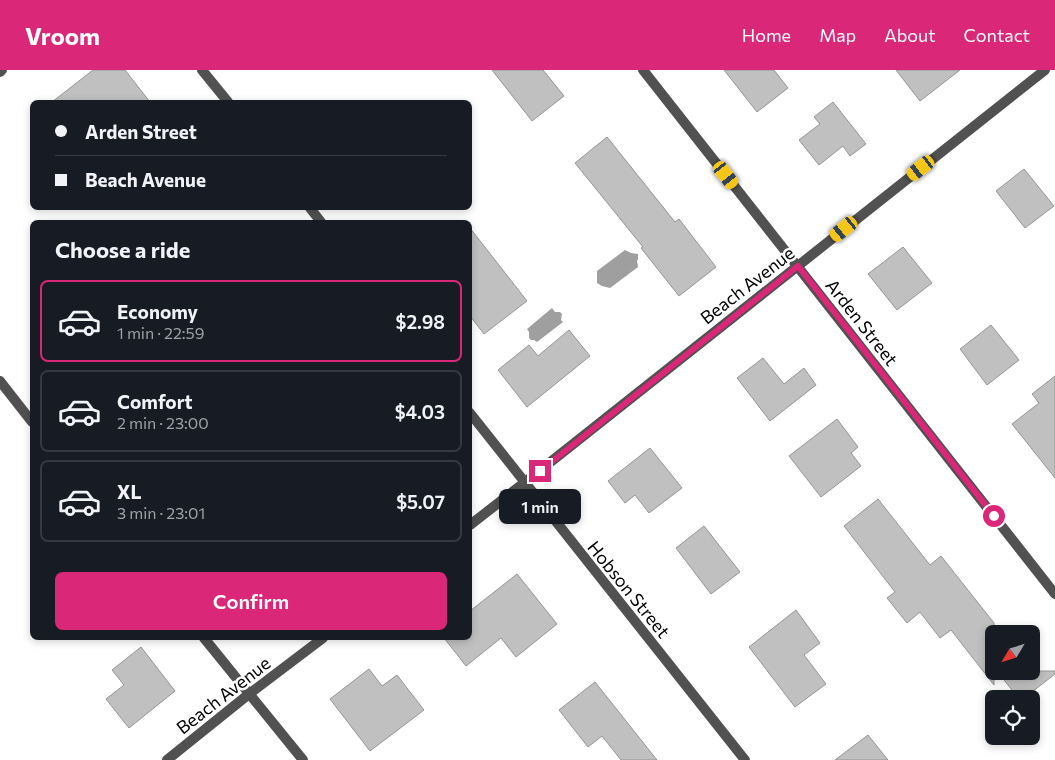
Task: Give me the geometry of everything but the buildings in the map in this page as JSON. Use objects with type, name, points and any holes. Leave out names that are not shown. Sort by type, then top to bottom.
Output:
[{"type":"street","points":[[202,70],[226,100]]},
{"type":"street","name":"Arden Street","points":[[643,70],[1055,594]]},
{"type":"street","name":"Beach Avenue","points":[[472,523],[1045,70]]},
{"type":"street","points":[[312,210],[319,220]]},
{"type":"street","points":[[0,381],[30,419]]},
{"type":"street","name":"Hobson Street","points":[[472,416],[745,760]]},
{"type":"street","points":[[206,640],[303,760]]},
{"type":"street","name":"Beach Avenue","points":[[167,760],[320,640]]},
{"type":"shaded area","points":[[625,250],[638,254],[638,267],[610,288],[597,283],[597,271]]},
{"type":"shaded area","points":[[552,308],[555,312],[562,314],[561,320],[563,322],[537,342],[531,340],[527,329]]},
{"type":"route","points":[[540,471],[798,266],[994,516]]}]
